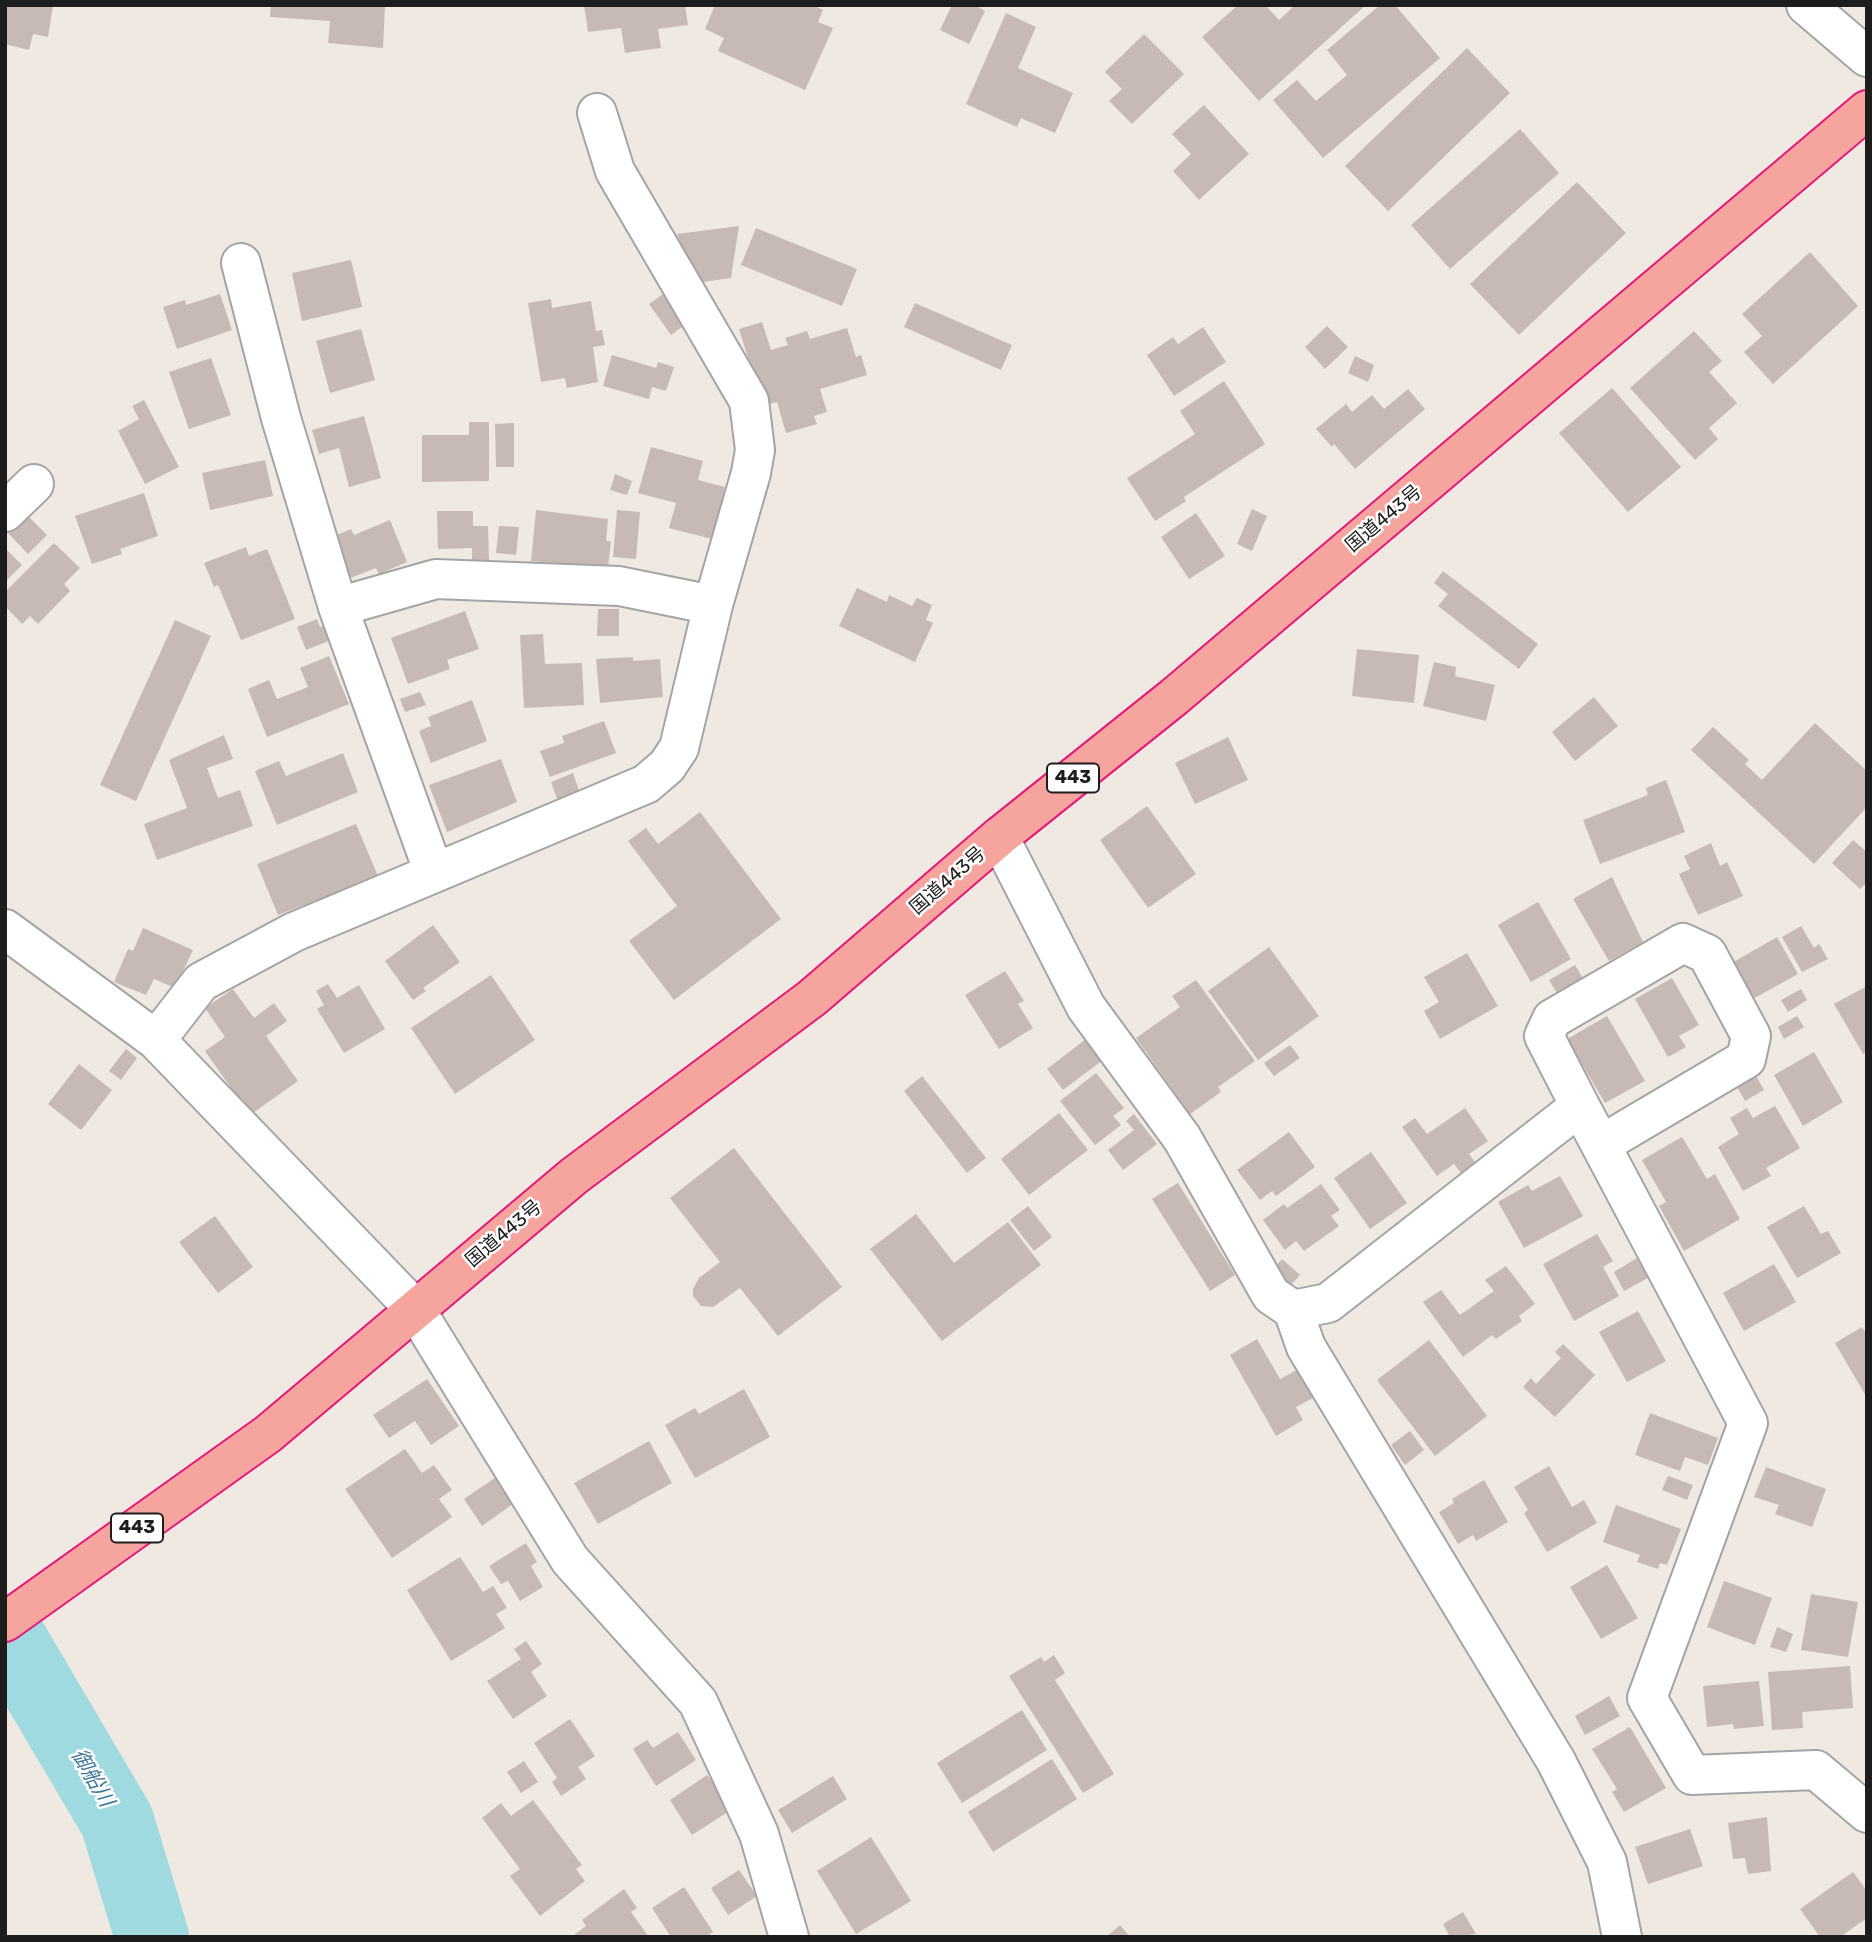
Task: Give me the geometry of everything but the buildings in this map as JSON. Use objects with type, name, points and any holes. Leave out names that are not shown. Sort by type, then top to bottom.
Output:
[{"type":"highway","name":"国道443号","points":[[5,1622],[268,1434],[575,1176],[811,998],[999,837],[1174,697],[1867,110]]},
{"type":"street","points":[[1806,5],[1867,57]]},
{"type":"street","points":[[156,1040],[201,982],[293,932],[646,784],[667,766],[679,748],[713,605],[751,473],[755,450],[749,401],[615,171],[597,113]]},
{"type":"street","points":[[241,263],[281,418],[338,607],[434,873]]},
{"type":"street","points":[[5,512],[34,484]]},
{"type":"street","points":[[338,607],[436,579],[619,586],[713,605]]},
{"type":"street","points":[[999,837],[1086,1007],[1182,1138],[1271,1295],[1293,1310],[1306,1347],[1556,1761],[1607,1862],[1622,1937]]},
{"type":"street","points":[[5,929],[156,1040],[415,1309],[570,1560],[698,1702],[759,1834],[789,1937]]},
{"type":"street","points":[[1602,1144],[1746,1059],[1751,1036],[1707,954],[1683,943],[1552,1019],[1544,1036],[1748,1423],[1647,1698],[1692,1775],[1816,1770],[1867,1813]]},
{"type":"street","points":[[1293,1310],[1328,1303],[1580,1105]]},
{"type":"waterway","name":"御船川","points":[[5,1631],[117,1821],[152,1937]]}]
